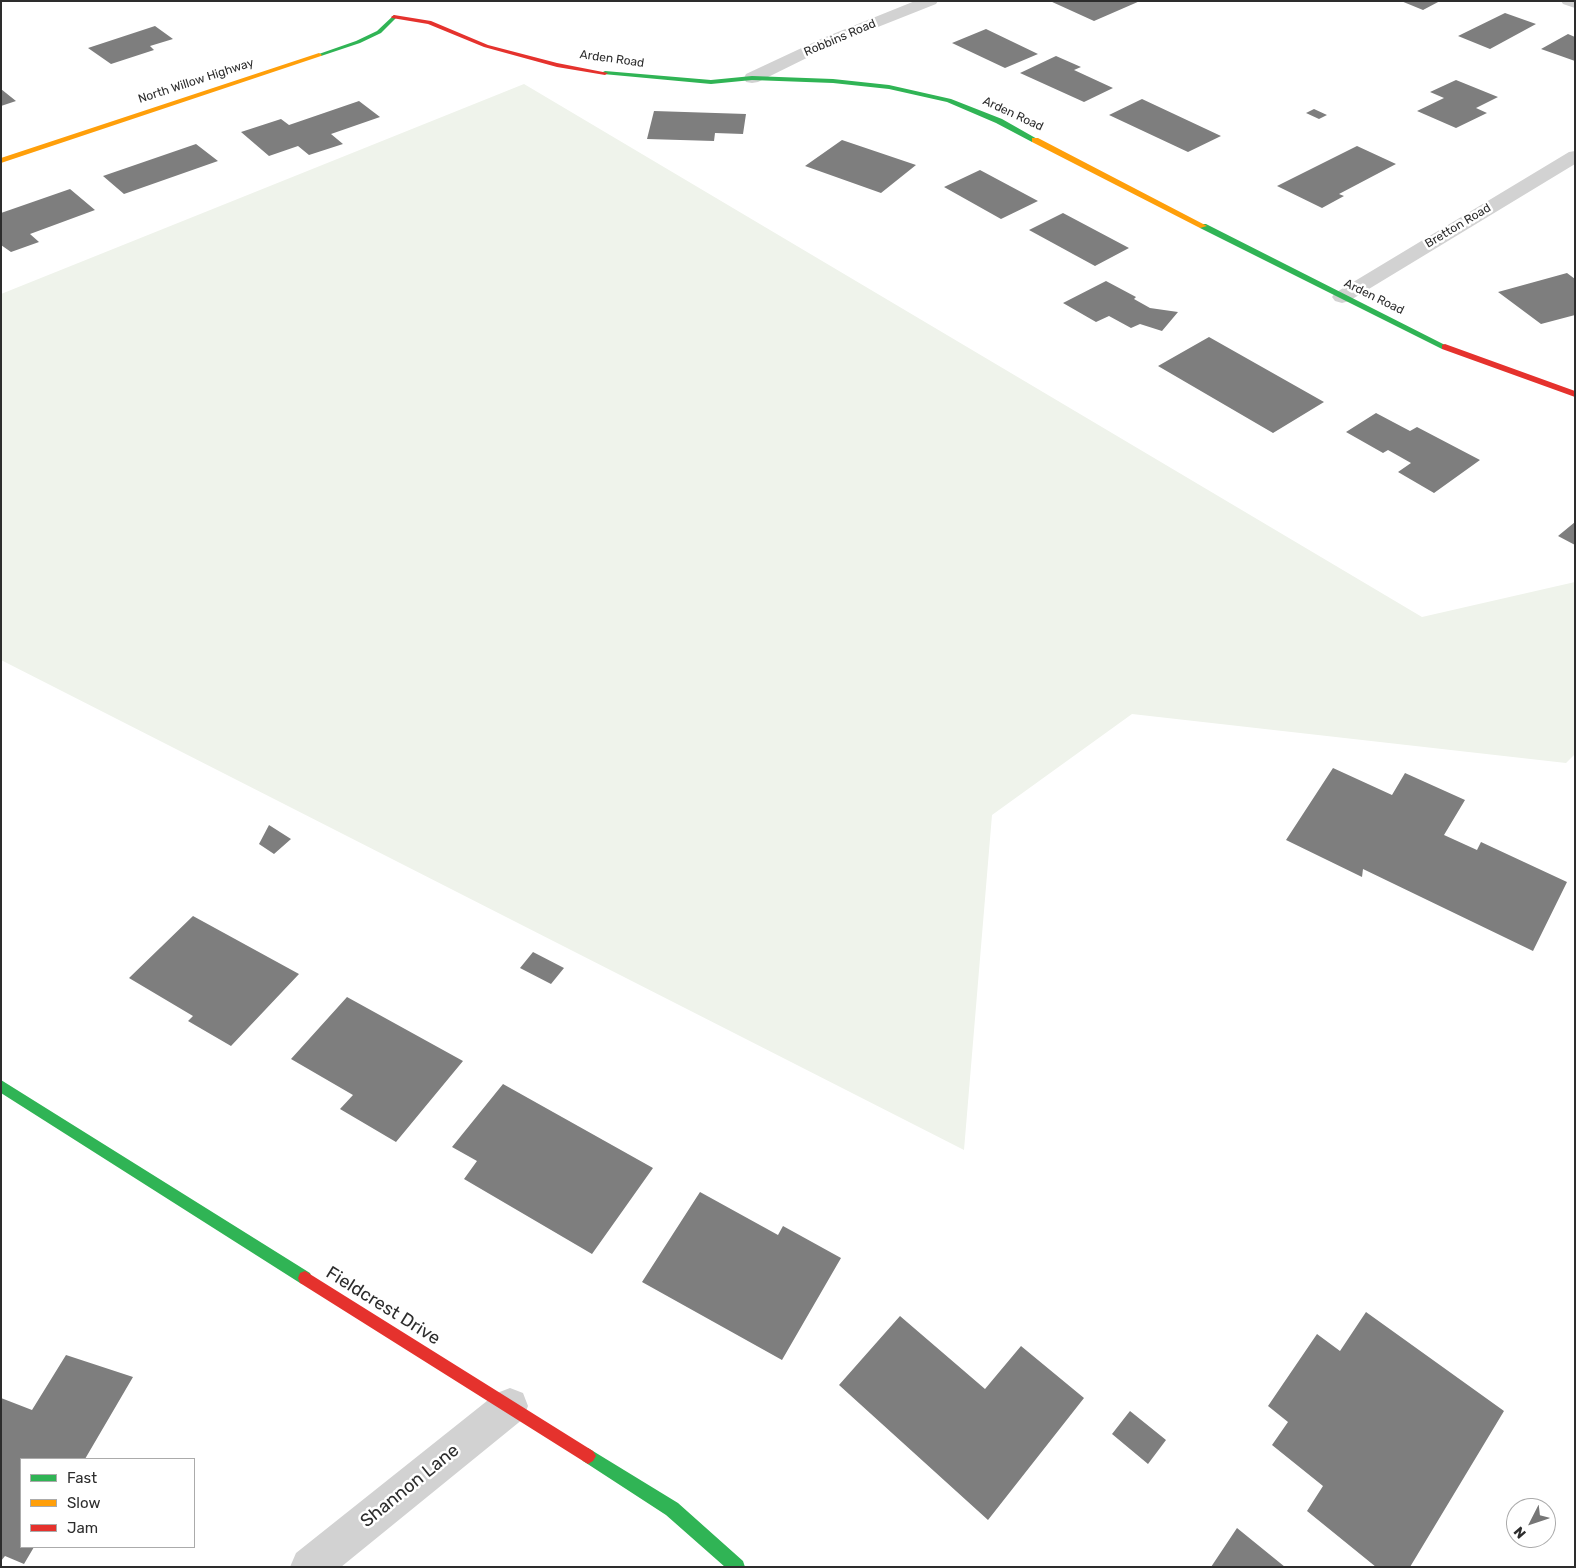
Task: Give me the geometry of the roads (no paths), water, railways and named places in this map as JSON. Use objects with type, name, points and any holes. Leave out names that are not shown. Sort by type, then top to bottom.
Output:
[{"type":"street","name":"Robbins Road","points":[[752,78],[829,41],[930,1]]},
{"type":"street","points":[[1569,1],[1575,3]]},
{"type":"street","points":[[386,7],[394,18]]},
{"type":"street","name":"Arden Road","points":[[394,18],[429,22],[486,46],[557,65],[654,78],[711,82],[752,78],[833,81],[889,87],[949,100],[999,121],[1342,297],[1457,353],[1575,394]]},
{"type":"street","name":"North Willow Highway","points":[[1,161],[358,42],[379,32],[394,18]]},
{"type":"street","name":"Bretton Road","points":[[1342,297],[1575,156]]},
{"type":"street","name":"Fieldcrest Drive","points":[[1,1086],[672,1509],[737,1567]]},
{"type":"street","name":"Shannon Lane","points":[[310,1567],[510,1406]]}]
